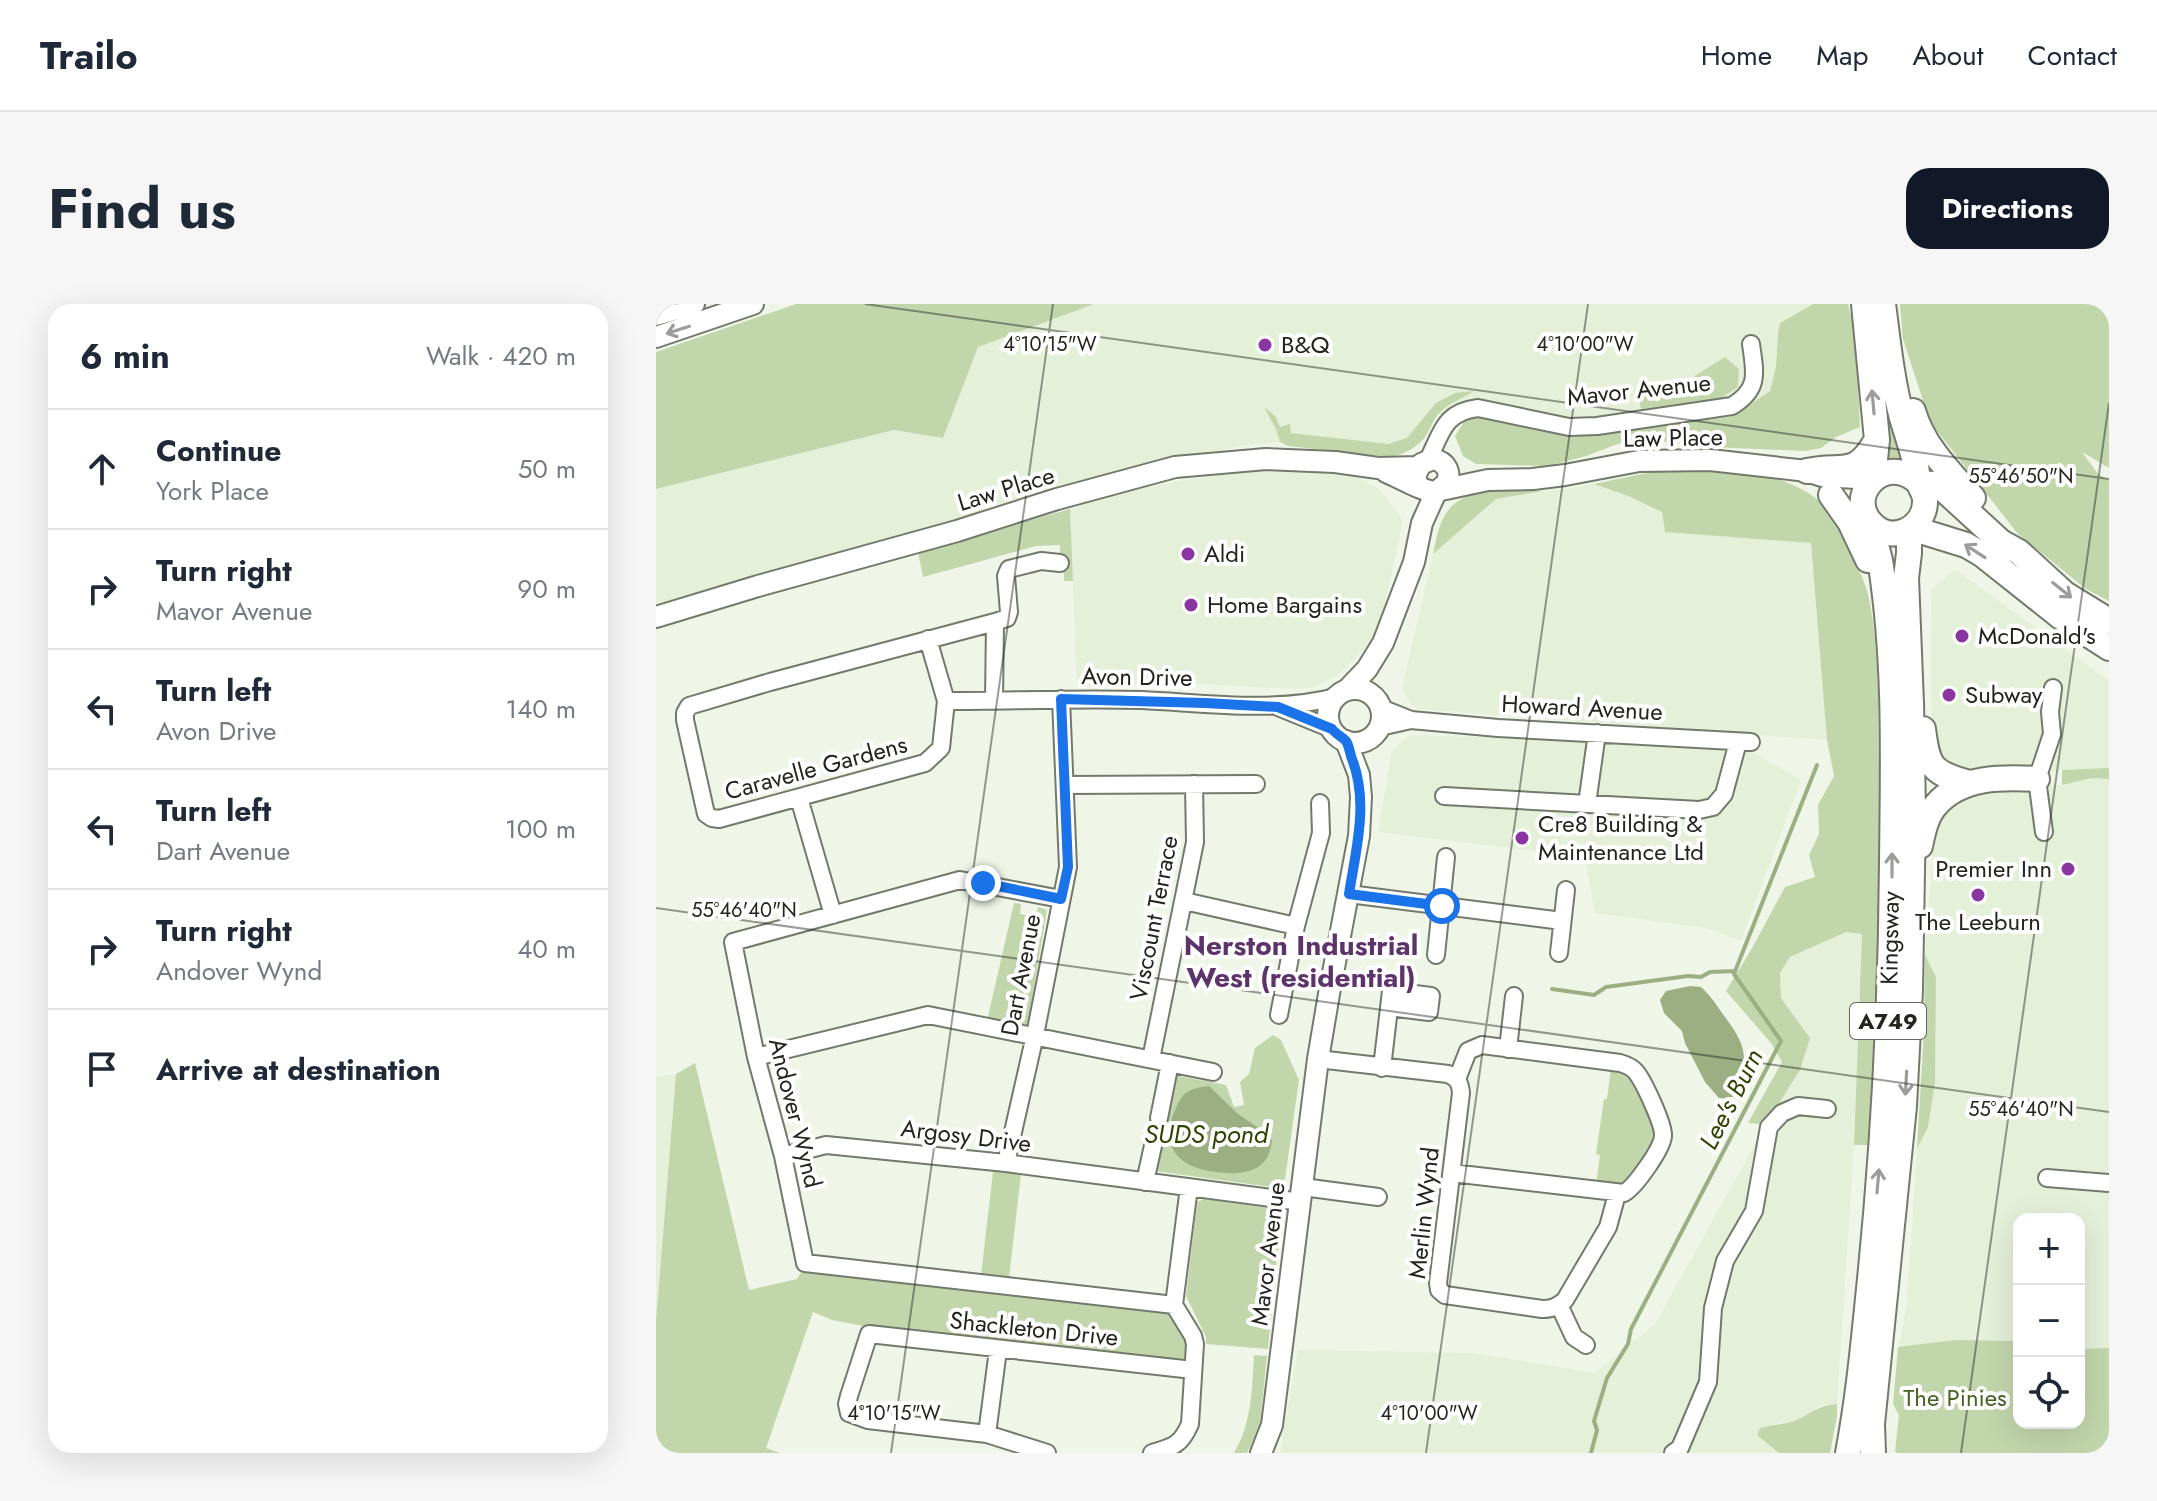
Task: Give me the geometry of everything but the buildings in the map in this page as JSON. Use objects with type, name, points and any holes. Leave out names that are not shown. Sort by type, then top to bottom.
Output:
[{"type":"main road","name":"A749","points":[[1864,304],[1877,440],[1873,479],[1865,490],[1863,502],[1868,520]]},
{"type":"main road","name":"A749","points":[[1883,304],[1898,402],[1925,497],[1921,518],[1910,529]]},
{"type":"main road","points":[[1895,377],[1908,396],[1917,424],[1928,444],[2019,552],[2065,594],[2109,621]]},
{"type":"main road","points":[[1807,471],[1854,466],[1867,457],[1877,440]]},
{"type":"main road","points":[[1873,479],[1893,471],[1907,474],[1919,483],[1942,488],[2001,542],[2019,552]]},
{"type":"main road","points":[[1831,495],[1850,522],[1883,587]]},
{"type":"main road","points":[[1868,520],[1883,532],[1898,534],[1910,529],[1966,545],[2061,617],[2109,648]]},
{"type":"main road","name":"Kingsway","points":[[1868,520],[1881,563],[1888,622],[1892,752],[1890,979],[1868,1373],[1873,1453]]},
{"type":"main road","name":"Kingsway","points":[[1848,1453],[1868,1373],[1904,1106],[1912,888],[1913,785],[1906,578],[1910,529]]},
{"type":"main road","points":[[1909,635],[1927,758],[1938,771],[1970,783]]},
{"type":"main road","points":[[1912,888],[1924,828],[1934,806],[1970,783],[1992,779],[2037,779]]},
{"type":"street","points":[[656,315],[694,304]]},
{"type":"street","points":[[656,337],[753,304]]},
{"type":"street","name":"Mavor Avenue","points":[[1359,775],[1376,719],[1378,673],[1398,638],[1409,605],[1414,562],[1432,477],[1443,431],[1451,416],[1464,409],[1478,408],[1569,427],[1612,424],[1732,406],[1746,397],[1753,385],[1755,373],[1751,344]]},
{"type":"street","name":"Law Place","points":[[656,617],[1175,467],[1266,459],[1335,462],[1432,477],[1488,480],[1565,475],[1639,461],[1710,460],[1807,471],[1822,476],[1873,479]]},
{"type":"street","name":"Law Place","points":[[1764,467],[1809,482],[1868,520]]},
{"type":"street","points":[[928,639],[1007,618],[1006,576],[1009,569],[1041,561],[1060,563]]},
{"type":"street","name":"Mavor Avenue","points":[[1342,693],[1367,669],[1383,643],[1414,562]]},
{"type":"street","points":[[994,701],[995,622]]},
{"type":"street","name":"Caravelle Gardens","points":[[928,639],[946,701],[941,748],[925,763],[719,819],[706,814],[685,720],[686,710],[700,703],[928,639]]},
{"type":"street","points":[[2044,832],[2037,779],[2052,734],[2050,712],[2053,688]]},
{"type":"street","points":[[1363,690],[1376,719],[1353,743],[1339,735],[1328,712],[1342,693],[1363,690]]},
{"type":"street","name":"Avon Drive","points":[[946,701],[1061,699],[1278,707],[1318,702],[1342,693]]},
{"type":"street","name":"Dart Avenue","points":[[1006,1163],[1068,867],[1061,699]]},
{"type":"street","name":"Avon Drive","points":[[1278,707],[1339,735]]},
{"type":"street","name":"Howard Avenue","points":[[1376,719],[1745,742],[1724,794],[1713,807],[1699,810],[1587,804]]},
{"type":"street","points":[[1444,796],[1587,804],[1597,733]]},
{"type":"street","name":"Mavor Avenue","points":[[1261,1453],[1272,1425],[1318,1059],[1359,827],[1359,775],[1339,735]]},
{"type":"street","name":"Viscount Terrace","points":[[1151,1059],[1195,842],[1194,784]]},
{"type":"street","points":[[1065,785],[1256,784]]},
{"type":"street","points":[[799,798],[833,915]]},
{"type":"street","points":[[1279,1015],[1296,926],[1321,833],[1320,803]]},
{"type":"street","points":[[1436,955],[1446,857]]},
{"type":"street","name":"Andover Wynd","points":[[1061,899],[960,880],[733,942],[756,1057],[783,1156],[805,1263],[1174,1305]]},
{"type":"street","points":[[1559,953],[1566,890]]},
{"type":"street","points":[[1349,894],[1562,921]]},
{"type":"street","points":[[1184,901],[1296,926]]},
{"type":"street","points":[[1508,1049],[1514,996]]},
{"type":"street","points":[[1382,1068],[1389,1007]]},
{"type":"street","points":[[756,1057],[928,1015],[1213,1072]]},
{"type":"street","points":[[1318,1059],[1448,1074],[1457,1079],[1468,1051],[1482,1045],[1620,1063],[1635,1070],[1661,1124],[1661,1143],[1631,1190],[1624,1193],[1452,1173]]},
{"type":"street","points":[[1145,1182],[1170,1063]]},
{"type":"street","name":"Merlin Wynd","points":[[1457,1079],[1461,1093],[1439,1290],[1457,1299],[1542,1309],[1559,1305]]},
{"type":"street","points":[[1679,1451],[1708,1382],[1713,1308],[1725,1261],[1754,1211],[1769,1127],[1782,1113],[1798,1106],[1827,1109]]},
{"type":"street","name":"Argosy Drive","points":[[783,1156],[826,1145],[1006,1163],[1189,1187],[1378,1197]]},
{"type":"street","points":[[2047,1178],[2109,1183]]},
{"type":"street","points":[[1152,1453],[1174,1446],[1190,1424],[1195,1344],[1174,1305],[1189,1187]]},
{"type":"street","points":[[1586,1345],[1574,1337],[1559,1305],[1565,1300],[1608,1227],[1617,1194]]},
{"type":"street","name":"Shackleton Drive","points":[[987,1434],[868,1420],[849,1413],[849,1396],[869,1334],[1193,1370]]},
{"type":"street","points":[[998,1350],[987,1434],[1047,1453]]},
{"type":"shaded area","points":[[1094,304],[1813,304],[1780,323],[1770,391],[1731,417],[1615,432],[1550,432],[1479,415],[1464,422],[1437,414],[1425,438],[1408,451],[1389,457],[1288,446],[1280,442],[1243,445],[656,613],[656,489],[894,430],[943,438],[977,347]]},
{"type":"shaded area","points":[[1255,470],[1356,476],[1379,489],[1403,520],[1380,628],[1362,652],[1338,675],[1313,688],[1165,682],[1077,687],[1070,509],[1122,493],[1174,482]]},
{"type":"shaded area","points":[[1594,484],[1662,512],[1665,532],[1811,543],[1827,740],[1418,709],[1409,703],[1402,688],[1433,554],[1496,499]]},
{"type":"shaded area","points":[[1955,569],[2109,681],[2109,768],[1954,775],[1932,743],[1931,590]]},
{"type":"shaded area","points":[[1410,735],[1722,744],[1754,753],[1801,780],[1741,941],[1707,928],[1595,913],[1585,857],[1378,832],[1392,750]]},
{"type":"shaded area","points":[[2092,778],[2109,779],[2109,1348],[2085,1349],[2085,1213],[2013,1213],[2013,1341],[1955,1340],[1899,1347],[1907,1302],[1917,1149],[1928,1127],[1935,1083],[1936,977],[1925,955],[1935,828],[1943,813],[1957,800],[1999,789],[2062,785]]},
{"type":"shaded area","points":[[1846,932],[1862,934],[1854,1145],[1837,1404],[1820,1405],[1793,1422],[1771,1424],[1780,1453],[1280,1453],[1298,1350],[1473,1353],[1595,1373],[1655,1324],[1766,1124],[1800,1070],[1810,1038],[1781,998],[1780,973],[1790,957]]},
{"type":"shaded area","points":[[676,1074],[662,1243],[656,1321],[656,1077]]},
{"type":"green space","points":[[796,304],[1094,304],[978,347],[943,438],[894,430],[656,489],[656,352]]},
{"type":"green space","points":[[1813,304],[1848,304],[1856,337],[1860,427],[1836,437],[1821,448],[1805,451],[1710,447],[1651,440],[1623,442],[1548,466],[1476,464],[1463,456],[1455,436],[1464,422],[1479,415],[1550,432],[1615,432],[1731,417],[1770,391],[1780,323]]},
{"type":"green space","points":[[1900,304],[2109,304],[2109,468],[2082,452],[2098,474],[2109,480],[2109,601],[2086,589],[2018,534],[1930,422],[1903,339]]},
{"type":"green space","points":[[1725,357],[1739,369],[1738,387],[1721,398],[1641,409],[1639,397],[1685,382]]},
{"type":"green space","points":[[1883,387],[1904,467],[1884,466],[1890,446],[1881,397]]},
{"type":"green space","points":[[1474,391],[1440,412],[1424,439],[1415,446],[1389,457],[1288,446],[1280,442],[1264,407],[1275,416],[1280,427],[1290,424],[1291,433],[1388,444],[1407,438],[1436,403],[1455,393]]},
{"type":"green space","points":[[1666,469],[1764,475],[1817,499],[1839,529],[1868,594],[1878,681],[1880,863],[1878,1004],[1870,1145],[1854,1145],[1862,934],[1846,932],[1790,957],[1780,973],[1781,998],[1810,1038],[1800,1070],[1766,1124],[1748,1123],[1782,1062],[1771,1043],[1726,991],[1785,887],[1815,877],[1809,855],[1819,834],[1818,805],[1834,776],[1827,740],[1811,543],[1665,532],[1662,512],[1594,484]]},
{"type":"green space","points":[[1488,491],[1544,491],[1496,499],[1433,554],[1443,519],[1454,504]]},
{"type":"green space","points":[[1070,509],[1073,581],[1064,581],[1064,556],[1060,555],[1060,545],[1036,546],[923,577],[918,552]]},
{"type":"green space","points":[[2109,768],[2109,779],[2092,778],[2062,785],[2062,770]]},
{"type":"green space","points":[[1014,903],[1021,904],[1020,914],[1035,917],[1038,907],[1047,910],[1027,1029],[987,1021]]},
{"type":"green space","points":[[1925,955],[1936,977],[1935,1083],[1928,1127],[1917,1149],[1924,1029]]},
{"type":"green space","points":[[1273,1035],[1281,1040],[1299,1080],[1285,1179],[1271,1187],[1155,1171],[1173,1075],[1226,1085],[1234,1107],[1244,1105],[1240,1082],[1249,1074],[1255,1048]]},
{"type":"green space","points":[[695,1063],[749,1290],[797,1279],[802,1271],[815,1269],[1172,1314],[1187,1342],[1186,1359],[1179,1362],[863,1326],[832,1320],[813,1312],[766,1448],[780,1453],[665,1453],[656,1439],[656,1321],[676,1074]]},
{"type":"green space","points":[[1611,1068],[1626,1071],[1635,1079],[1658,1129],[1655,1140],[1627,1185],[1596,1185],[1600,1155],[1596,1154]]},
{"type":"green space","points":[[993,1172],[1021,1174],[1009,1278],[981,1275]]},
{"type":"green space","points":[[1204,1199],[1276,1209],[1281,1218],[1268,1349],[1206,1344],[1206,1337],[1186,1296],[1197,1202]]},
{"type":"green space","name":"The Pinies","points":[[1955,1340],[2013,1341],[2013,1429],[2085,1429],[2085,1349],[2109,1348],[2109,1453],[1897,1453],[1899,1415],[1893,1404],[1898,1347]]},
{"type":"green space","points":[[1254,1355],[1267,1356],[1260,1423],[1247,1453],[1234,1453],[1248,1418]]},
{"type":"green space","points":[[1837,1404],[1830,1453],[1779,1453],[1757,1435],[1760,1428],[1790,1422],[1818,1408]]},
{"type":"water","points":[[1701,987],[1708,994],[1742,1046],[1744,1062],[1740,1082],[1736,1095],[1728,1099],[1719,1098],[1705,1082],[1682,1031],[1664,1013],[1660,1000],[1666,991]]},
{"type":"water","name":"SUDS pond","points":[[1209,1086],[1272,1140],[1267,1158],[1258,1167],[1241,1173],[1203,1170],[1191,1166],[1175,1153],[1169,1133],[1179,1102],[1188,1091]]},
{"type":"waterway","name":"Lee's Burn","points":[[1591,1453],[1597,1430],[1594,1421],[1607,1378],[1628,1344],[1631,1329],[1781,1041],[1734,974],[1817,765]]},
{"type":"waterway","points":[[1552,989],[1594,995],[1606,987],[1735,971]]},
{"type":"place","name":"B&Q","points":[[1265,345]]},
{"type":"place","name":"Aldi","points":[[1188,554]]},
{"type":"place","name":"Home Bargains","points":[[1191,605]]},
{"type":"place","name":"McDonald's","points":[[1962,636]]},
{"type":"place","name":"Subway","points":[[1949,695]]},
{"type":"place","name":"Cre8 Building & Maintenance Ltd","points":[[1522,838]]},
{"type":"place","name":"Premier Inn","points":[[2068,869]]},
{"type":"place","name":"The Leeburn","points":[[1978,895]]},
{"type":"district","name":"Nerston Industrial West (residential)","points":[[1301,961]]},
{"type":"route","points":[[983,883],[1061,899],[1068,867],[1061,699],[1205,703],[1278,707],[1332,729],[1346,741],[1359,775],[1359,836],[1349,894],[1442,906]]}]
